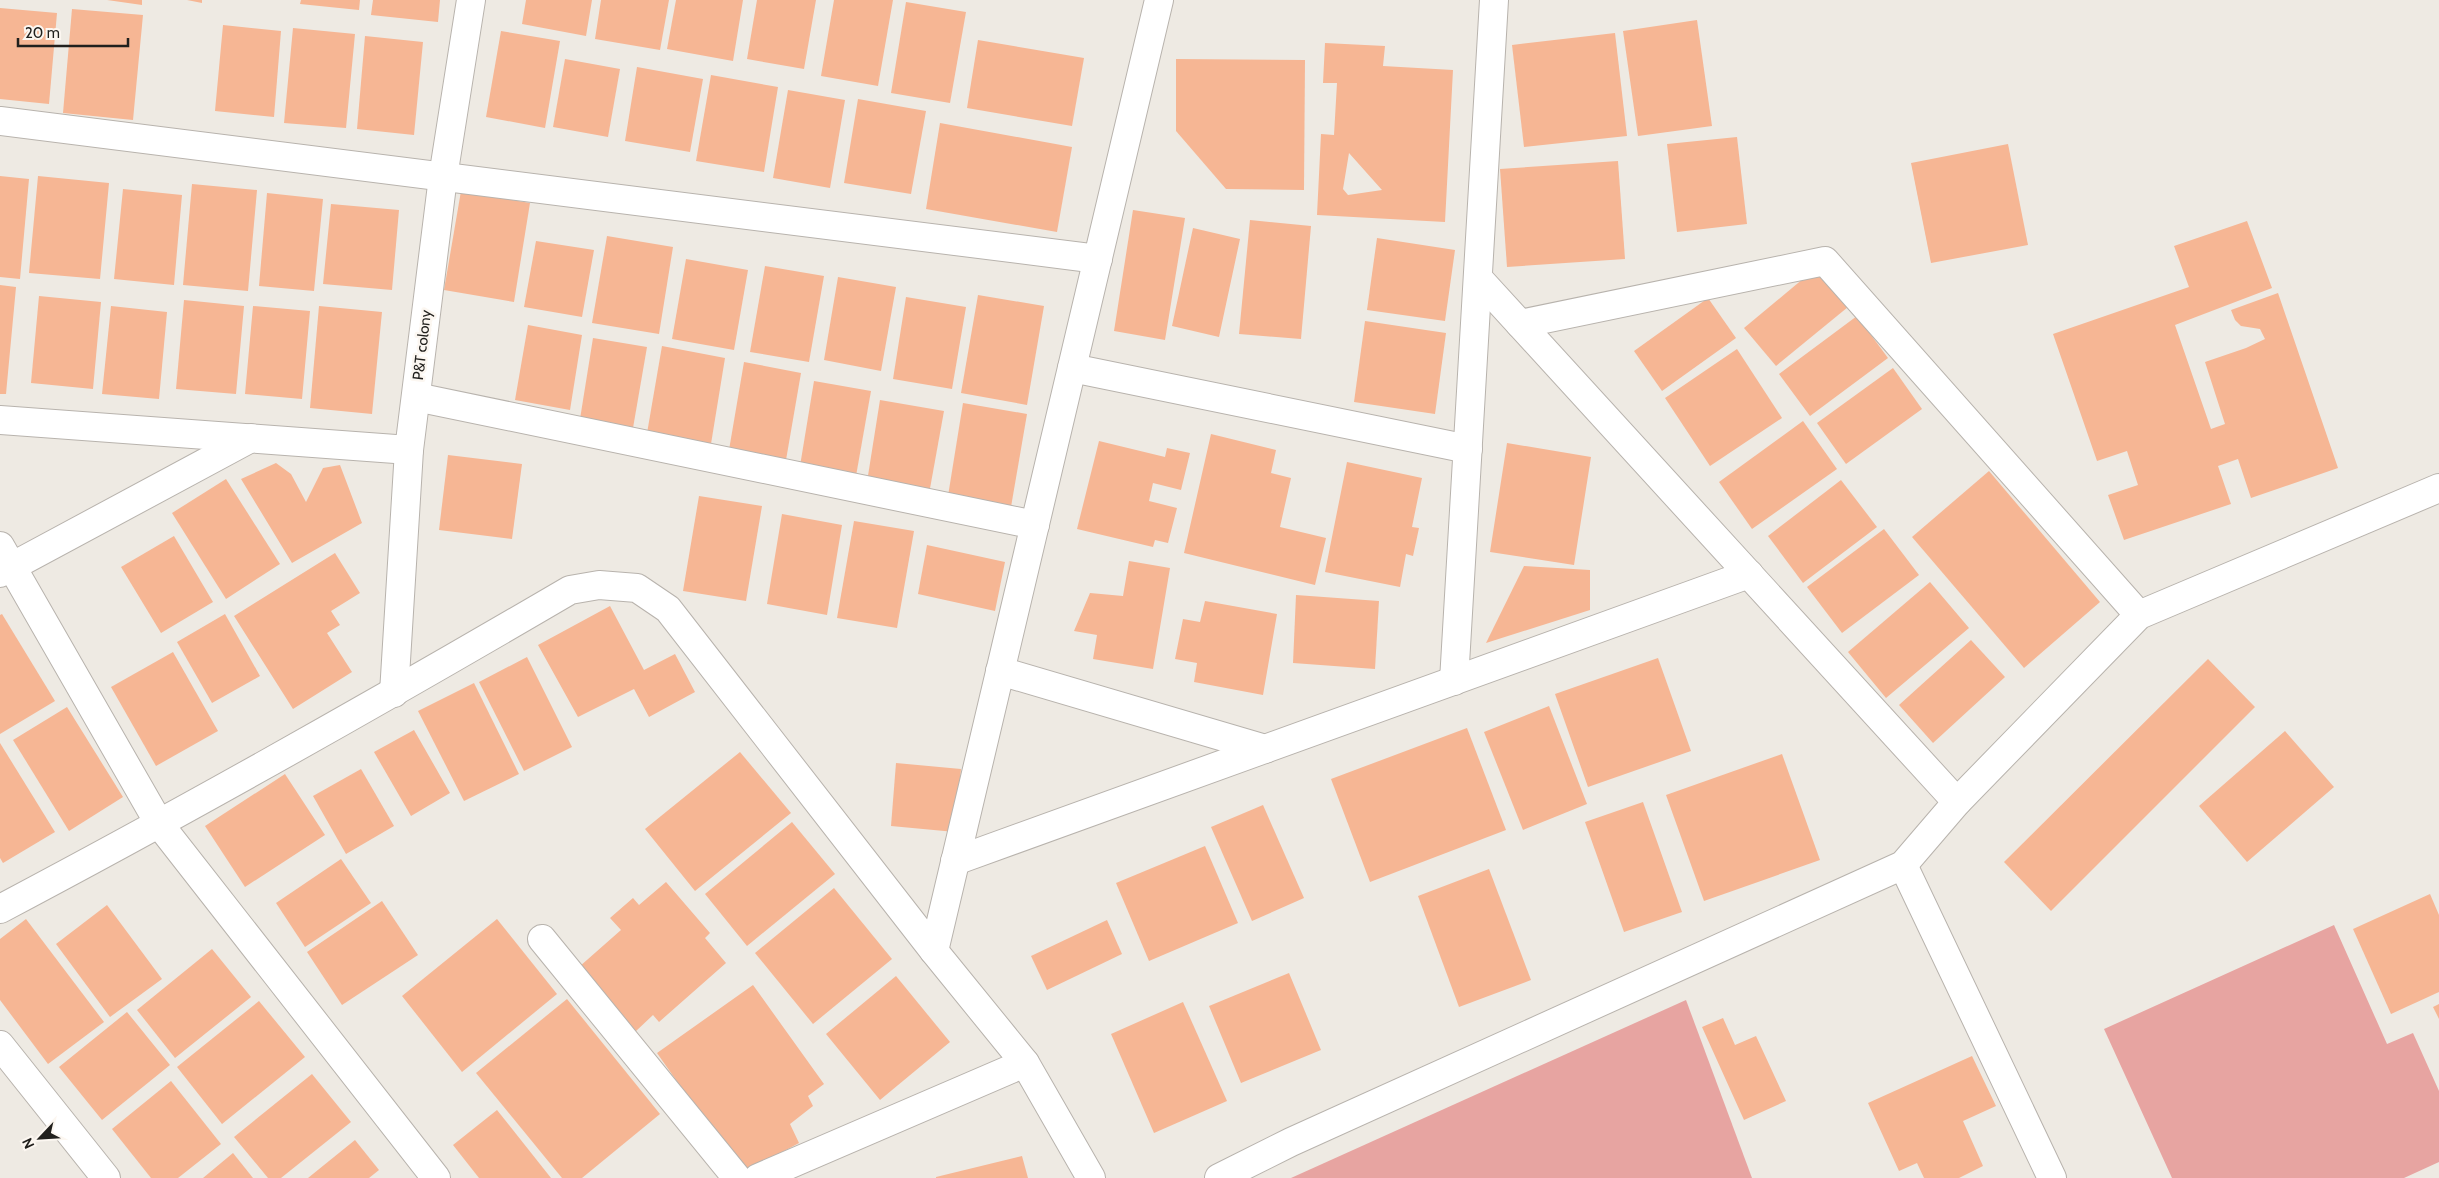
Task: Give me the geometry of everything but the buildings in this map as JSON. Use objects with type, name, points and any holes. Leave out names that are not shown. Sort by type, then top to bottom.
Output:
[{"type":"street","name":"P&T colony","points":[[394,693],[408,450],[443,177],[471,0]]},
{"type":"street","points":[[934,952],[1159,0]]},
{"type":"street","points":[[1454,681],[1494,0]]},
{"type":"street","points":[[0,121],[1098,259]]},
{"type":"street","points":[[1520,324],[1825,262],[2139,615]]},
{"type":"street","points":[[1478,278],[1957,802]]},
{"type":"street","points":[[1072,368],[1468,449]]},
{"type":"street","points":[[416,397],[1035,525]]},
{"type":"street","points":[[0,420],[408,450]]},
{"type":"street","points":[[251,438],[4,562],[160,824],[436,1178]]},
{"type":"street","points":[[1219,1178],[1291,1142],[1903,865],[1957,802],[2139,615],[2439,488]]},
{"type":"street","points":[[955,861],[1748,574]]},
{"type":"street","points":[[0,909],[160,824],[394,693],[570,590],[599,585],[637,588],[668,609],[934,952],[1025,1063],[1091,1178]]},
{"type":"street","points":[[1000,671],[1264,750]]},
{"type":"street","points":[[1903,865],[2052,1178]]},
{"type":"street","points":[[542,939],[737,1178]]},
{"type":"street","points":[[0,1044],[106,1178]]},
{"type":"street","points":[[758,1178],[1025,1063]]},
{"type":"shaded area","points":[[2334,925],[2387,1044],[2413,1033],[2439,1091],[2439,1162],[2404,1178],[2172,1178],[2104,1029]]},
{"type":"shaded area","points":[[1686,1000],[1752,1178],[1291,1178]]}]
